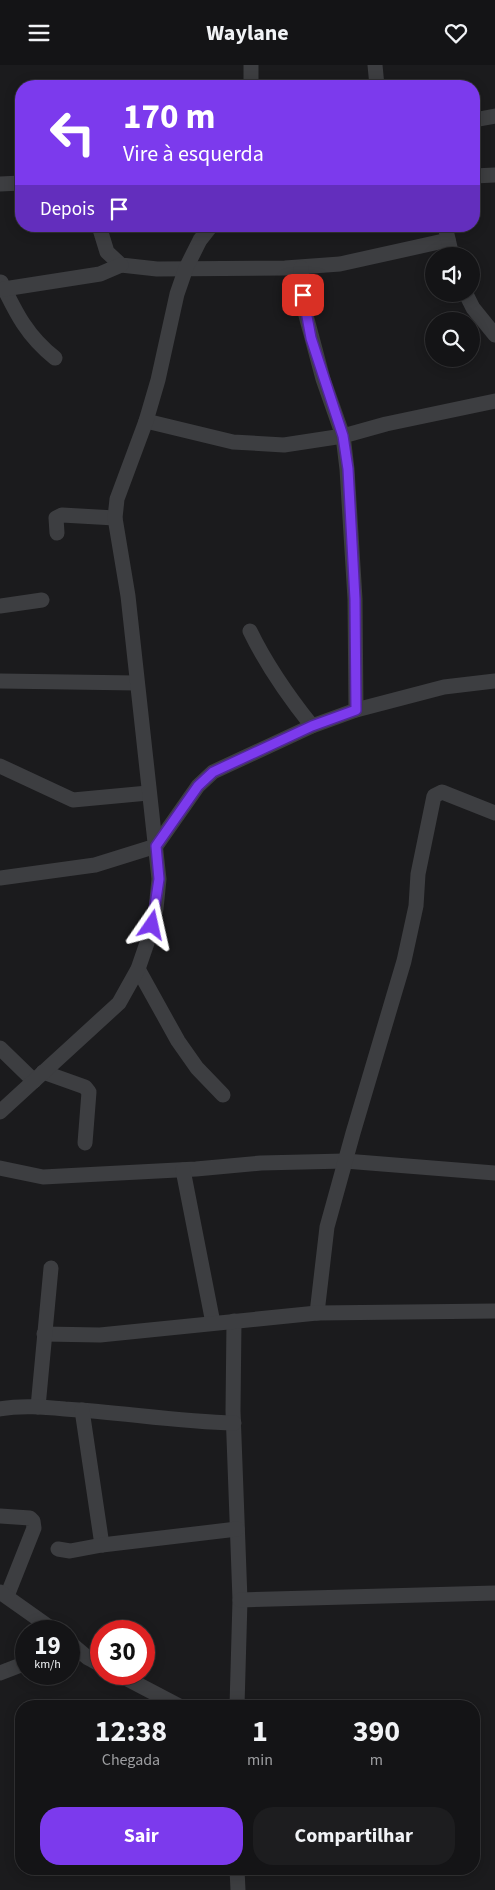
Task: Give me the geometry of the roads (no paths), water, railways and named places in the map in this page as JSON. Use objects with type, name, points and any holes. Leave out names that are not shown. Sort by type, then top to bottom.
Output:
[{"type":"street","points":[[251,65],[251,80]]},
{"type":"street","points":[[375,65],[376,80]]},
{"type":"street","points":[[480,119],[495,116]]},
{"type":"street","points":[[480,176],[495,175]]},
{"type":"street","points":[[0,184],[15,183]]},
{"type":"street","points":[[101,232],[107,252],[121,265]]},
{"type":"street","points":[[0,1112],[119,1003],[138,969],[156,909],[159,879],[156,846],[148,793],[128,596],[115,518],[117,499],[146,421],[158,380],[177,294],[186,267],[206,232]]},
{"type":"street","points":[[55,358],[42,347],[19,320],[2,285],[100,274],[121,265],[157,269],[186,267],[218,270],[301,268],[340,264],[446,233],[450,247]]},
{"type":"street","points":[[301,268],[304,308],[311,338],[343,436],[348,469],[355,589],[356,710]]},
{"type":"street","points":[[470,302],[495,335]]},
{"type":"street","points":[[146,421],[233,442],[284,445],[343,436],[386,424],[495,401]]},
{"type":"street","points":[[57,533],[56,518],[62,515],[115,518]]},
{"type":"street","points":[[0,606],[42,600]]},
{"type":"street","points":[[250,631],[265,661],[289,698],[312,726]]},
{"type":"street","points":[[0,681],[137,683]]},
{"type":"street","points":[[0,878],[95,865],[156,846],[198,786],[213,772],[312,726],[356,710],[444,687],[495,681]]},
{"type":"street","points":[[0,766],[73,800],[148,793]]},
{"type":"street","points":[[317,1313],[327,1227],[404,961],[416,906],[418,874],[434,796],[442,792],[495,813]]},
{"type":"street","points":[[138,969],[178,1041],[197,1068],[223,1095]]},
{"type":"street","points":[[0,1048],[38,1076],[85,1087],[89,1091],[85,1143]]},
{"type":"street","points":[[0,1168],[43,1177],[183,1170],[261,1163],[345,1161],[495,1173]]},
{"type":"street","points":[[183,1170],[214,1323]]},
{"type":"street","points":[[38,1407],[51,1268]]},
{"type":"street","points":[[44,1334],[100,1335],[317,1313],[495,1311]]},
{"type":"street","points":[[234,1321],[234,1423],[240,1601],[237,1700]]},
{"type":"street","points":[[0,1409],[38,1407],[204,1423],[234,1423]]},
{"type":"street","points":[[82,1410],[102,1545]]},
{"type":"street","points":[[0,1516],[30,1518],[33,1521],[34,1528],[4,1594],[40,1620]]},
{"type":"street","points":[[58,1549],[70,1551],[102,1545],[237,1529]]},
{"type":"street","points":[[240,1601],[495,1593]]},
{"type":"street","points":[[80,1651],[90,1659]]},
{"type":"street","points":[[0,1673],[15,1667]]},
{"type":"street","points":[[139,1685],[168,1700]]},
{"type":"street","points":[[238,1875],[238,1890]]}]
